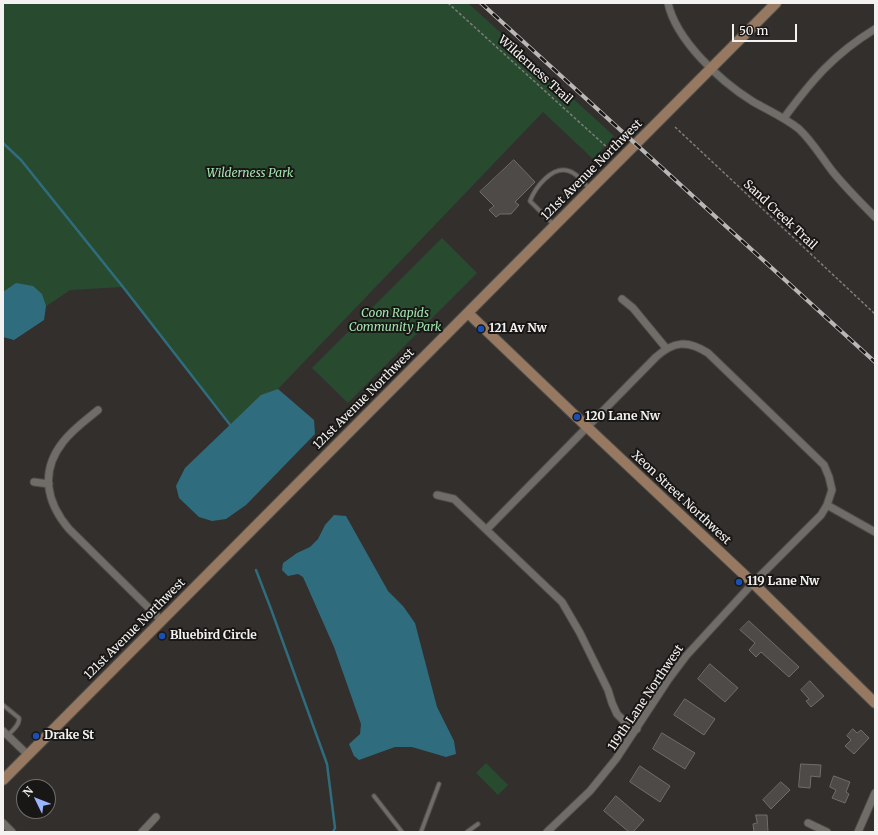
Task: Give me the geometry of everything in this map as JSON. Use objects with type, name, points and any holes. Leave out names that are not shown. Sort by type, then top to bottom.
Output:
[{"type":"street","points":[[668,3],[685,40],[712,69],[739,92],[784,118],[804,135],[848,190],[875,217]]},
{"type":"street","name":"121st Avenue Northwest","points":[[3,780],[776,3]]},
{"type":"street","points":[[784,118],[823,69],[842,52],[875,29]]},
{"type":"street","points":[[622,298],[633,308],[666,348]]},
{"type":"street","name":"Xeon Street Northwest","points":[[468,313],[753,583],[875,702]]},
{"type":"street","points":[[487,529],[656,356],[666,348],[675,345],[687,344],[697,346],[708,353],[824,465],[832,490],[827,505],[875,532]]},
{"type":"street","points":[[98,410],[76,428],[63,442],[55,455],[50,470],[49,484],[51,500],[62,521],[162,621]]},
{"type":"street","points":[[34,482],[49,484]]},
{"type":"street","points":[[437,494],[454,499],[562,602],[580,633],[608,690],[617,714],[624,721],[637,728]]},
{"type":"street","name":"119th Lane Northwest","points":[[547,832],[590,791],[616,760],[686,656],[753,583],[821,515],[827,505]]},
{"type":"street","points":[[6,733],[28,755]]},
{"type":"street","points":[[858,832],[875,793]]},
{"type":"street","points":[[142,832],[156,818]]},
{"type":"street","points":[[3,823],[12,832]]},
{"type":"street","points":[[808,823],[827,832]]},
{"type":"lane","points":[[555,226],[530,201],[533,194],[552,173],[558,170],[569,171],[591,189]]},
{"type":"lane","points":[[3,705],[20,720],[6,733]]},
{"type":"lane","points":[[421,832],[439,784]]},
{"type":"lane","points":[[374,796],[402,832]]},
{"type":"lane","points":[[467,832],[478,824]]},
{"type":"path","name":"Wilderness Trail","points":[[448,3],[610,150]]},
{"type":"path","name":"Sand Creek Trail","points":[[675,127],[875,314]]},
{"type":"path","points":[[585,176],[627,132]]},
{"type":"green space","name":"Wilderness Park","points":[[3,3],[468,3],[614,136],[593,159],[543,112],[278,389],[231,424],[123,287],[70,290],[3,336]]},
{"type":"green space","name":"Coon Rapids Community Park","points":[[442,238],[477,273],[348,403],[312,368]]},
{"type":"green space","points":[[486,763],[508,785],[498,795],[476,773]]},
{"type":"water","points":[[16,283],[33,286],[42,294],[46,306],[44,320],[14,340],[3,337],[3,292]]},
{"type":"water","points":[[278,389],[314,420],[315,434],[246,505],[226,519],[212,521],[199,517],[179,498],[176,486],[185,468],[261,395]]},
{"type":"water","points":[[334,515],[346,516],[388,591],[403,606],[415,623],[437,707],[454,741],[456,754],[446,757],[412,747],[395,747],[359,760],[354,756],[349,744],[360,734],[361,724],[334,647],[303,577],[298,574],[288,576],[282,570],[283,563],[297,553],[310,547],[318,539],[325,525]]},
{"type":"building","points":[[514,160],[535,182],[515,202],[519,205],[511,214],[500,214],[496,217],[489,210],[494,206],[480,192]]},
{"type":"building","points":[[749,621],[799,667],[789,677],[761,652],[756,657],[749,650],[755,643],[740,630]]},
{"type":"building","points":[[710,664],[738,688],[725,702],[698,679]]},
{"type":"building","points":[[810,681],[824,696],[811,707],[806,701],[809,699],[801,690]]},
{"type":"building","points":[[685,699],[715,719],[704,735],[674,715]]},
{"type":"building","points":[[853,729],[857,733],[861,730],[869,738],[854,754],[845,746],[851,740],[847,736]]},
{"type":"building","points":[[662,733],[695,753],[685,769],[653,749]]},
{"type":"building","points":[[801,764],[821,765],[820,777],[811,776],[810,788],[799,787]]},
{"type":"building","points":[[640,766],[670,786],[660,802],[630,782]]},
{"type":"building","points":[[834,776],[850,782],[846,792],[849,794],[845,803],[832,798],[836,790],[830,787]]},
{"type":"building","points":[[781,782],[790,790],[771,809],[763,800]]},
{"type":"building","points":[[616,796],[644,820],[633,832],[629,832],[604,811]]},
{"type":"building","points":[[756,815],[767,815],[768,832],[754,832],[753,824],[757,823]]},
{"type":"waterway","points":[[3,143],[21,160],[123,287],[231,426]]},
{"type":"waterway","points":[[256,570],[327,764],[335,828],[333,832]]},
{"type":"railway","points":[[481,3],[875,362]]},
{"type":"place","name":"121 Av Nw","points":[[481,329]]},
{"type":"place","name":"120 Lane Nw","points":[[577,417]]},
{"type":"place","name":"119 Lane Nw","points":[[739,582]]},
{"type":"place","name":"Bluebird Circle","points":[[162,636]]},
{"type":"place","name":"Drake St","points":[[36,736]]}]
